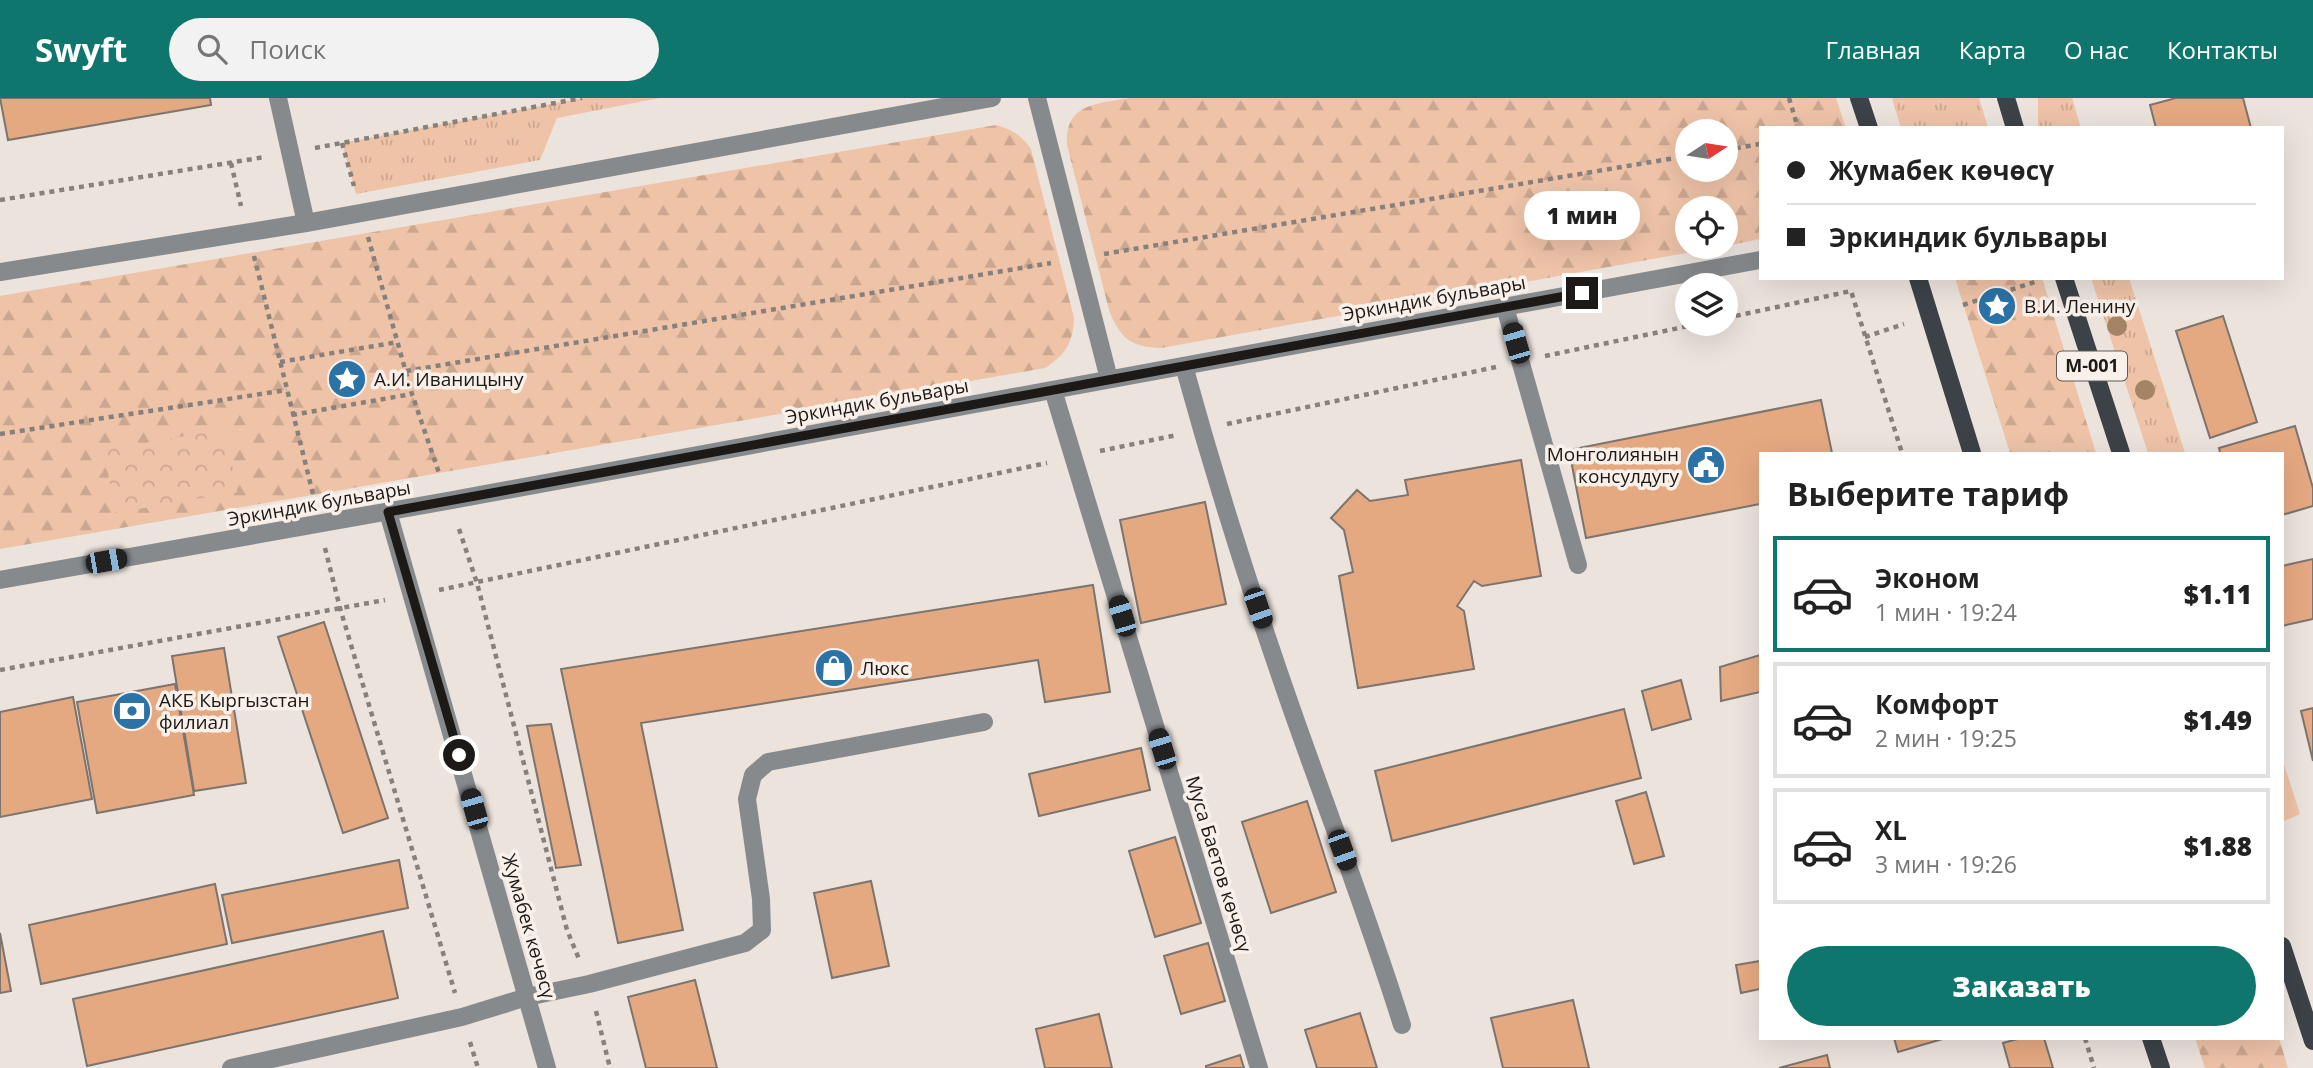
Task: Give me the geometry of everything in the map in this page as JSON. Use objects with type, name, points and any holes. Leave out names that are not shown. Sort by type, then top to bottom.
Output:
[{"type":"main road","points":[[1859,98],[1868,126]]},
{"type":"main road","points":[[2006,98],[2014,126]]},
{"type":"main road","points":[[1919,280],[1972,452]]},
{"type":"main road","name":"М-001","points":[[2065,280],[2121,452]]},
{"type":"main road","points":[[2284,952],[2313,1041]]},
{"type":"main road","points":[[2152,1040],[2161,1068]]},
{"type":"street","points":[[278,98],[306,223]]},
{"type":"street","points":[[0,272],[306,223],[992,98]]},
{"type":"street","points":[[1037,98],[1109,379]]},
{"type":"street","name":"Эркиндик бульвары","points":[[0,580],[388,512],[1759,260]]},
{"type":"street","points":[[1505,307],[1578,565]]},
{"type":"street","points":[[1184,366],[1214,475],[1292,708],[1378,948],[1402,1025]]},
{"type":"street","name":"Муса Баетов көчөсү","points":[[1053,390],[1259,1068]]},
{"type":"street","name":"Жумабек көчөсү","points":[[388,512],[547,1068]]},
{"type":"street","points":[[230,1068],[463,1017],[527,997],[589,984],[745,943],[762,930],[761,900],[747,799],[753,775],[768,762],[984,722]]},
{"type":"path","points":[[1789,98],[1797,126]]},
{"type":"path","points":[[342,143],[356,194]]},
{"type":"path","points":[[1738,148],[1759,144]]},
{"type":"path","points":[[406,371],[1675,158]]},
{"type":"path","points":[[231,163],[241,206]]},
{"type":"path","points":[[367,233],[412,394],[439,473]]},
{"type":"path","points":[[253,252],[313,495]]},
{"type":"path","points":[[1963,305],[2042,280]]},
{"type":"path","points":[[1738,315],[1852,291],[1902,452]]},
{"type":"path","points":[[1866,337],[1911,322]]},
{"type":"path","points":[[280,362],[398,342]]},
{"type":"path","points":[[0,434],[287,390]]},
{"type":"path","points":[[292,415],[412,394]]},
{"type":"path","points":[[459,529],[477,583],[566,930],[589,984],[610,1068]]},
{"type":"path","points":[[325,547],[340,608],[478,1068]]},
{"type":"path","points":[[432,592],[501,579]]},
{"type":"path","points":[[0,670],[390,599]]},
{"type":"path","points":[[2086,1040],[2094,1068]]},
{"type":"green space","points":[[582,98],[660,98],[557,118],[540,160],[356,194],[342,143]]},
{"type":"green space","points":[[1129,98],[1836,98],[1845,126],[1759,126],[1759,239],[1738,244],[1738,196],[1675,196],[1675,255],[1161,348],[1141,346],[1128,339],[1117,328],[1109,310],[1067,145],[1071,121],[1085,108]]},
{"type":"green space","points":[[1892,98],[1979,98],[1987,126],[1900,126]]},
{"type":"green space","points":[[2038,98],[2072,98],[2080,126],[2038,126]]},
{"type":"green space","points":[[996,125],[1016,134],[1031,149],[1074,318],[1067,347],[1045,368],[0,549],[0,296]]},
{"type":"green space","points":[[1956,280],[2043,280],[2096,452],[2010,452]]},
{"type":"green space","points":[[2092,280],[2130,280],[2185,452],[2148,452]]},
{"type":"green space","points":[[226,429],[237,492],[115,513],[104,450]]},
{"type":"green space","points":[[2284,764],[2300,814],[2284,821]]},
{"type":"green space","points":[[2196,1040],[2280,1040],[2288,1068],[2205,1068]]},
{"type":"building","points":[[0,98],[210,98],[211,105],[8,140]]},
{"type":"building","points":[[2176,98],[2243,98],[2250,126],[2155,126],[2150,105]]},
{"type":"building","points":[[2223,316],[2257,422],[2210,438],[2176,331]]},
{"type":"building","points":[[1821,400],[1832,452],[1759,452],[1759,504],[1586,538],[1569,450]]},
{"type":"building","points":[[2295,426],[2313,488],[2313,506],[2284,514],[2284,452],[2220,452],[2219,448]]},
{"type":"building","points":[[1521,460],[1541,576],[1482,586],[1474,581],[1457,606],[1464,611],[1474,669],[1358,688],[1339,576],[1353,572],[1344,530],[1331,518],[1357,490],[1370,501],[1408,495],[1405,480]]},
{"type":"building","points":[[1205,502],[1226,604],[1141,623],[1120,520]]},
{"type":"building","points":[[2313,559],[2313,619],[2284,626],[2284,566]]},
{"type":"building","points":[[1093,585],[1110,692],[1045,702],[1038,660],[641,723],[683,930],[618,943],[561,669]]},
{"type":"building","points":[[324,622],[388,818],[343,833],[278,637]]},
{"type":"building","points":[[224,648],[246,783],[194,791],[172,656]]},
{"type":"building","points":[[1759,655],[1759,692],[1721,701],[1720,667]]},
{"type":"building","points":[[1681,680],[1691,719],[1652,730],[1642,691]]},
{"type":"building","points":[[175,684],[194,795],[97,813],[77,702]]},
{"type":"building","points":[[73,697],[92,799],[0,817],[0,712]]},
{"type":"building","points":[[2313,708],[2313,761],[2301,711]]},
{"type":"building","points":[[1624,709],[1641,778],[1392,841],[1375,771]]},
{"type":"building","points":[[551,724],[581,865],[556,868],[527,726]]},
{"type":"building","points":[[1141,748],[1150,790],[1039,816],[1029,774]]},
{"type":"building","points":[[1646,792],[1664,856],[1634,864],[1616,801]]},
{"type":"building","points":[[1307,801],[1336,892],[1271,913],[1242,822]]},
{"type":"building","points":[[1175,837],[1201,923],[1155,937],[1129,851]]},
{"type":"building","points":[[399,860],[408,908],[232,943],[222,895]]},
{"type":"building","points":[[871,881],[889,966],[832,978],[814,893]]},
{"type":"building","points":[[215,884],[227,944],[41,984],[29,925]]},
{"type":"building","points":[[383,931],[398,998],[87,1066],[73,999]]},
{"type":"building","points":[[0,933],[11,991],[0,993]]},
{"type":"building","points":[[1208,943],[1225,1001],[1181,1014],[1164,956]]},
{"type":"building","points":[[1759,961],[1759,989],[1741,993],[1736,965]]},
{"type":"building","points":[[695,980],[717,1068],[646,1068],[628,997]]},
{"type":"building","points":[[1573,1000],[1589,1068],[1503,1068],[1491,1018]]},
{"type":"building","points":[[1360,1013],[1377,1068],[1317,1068],[1305,1030]]},
{"type":"building","points":[[1099,1014],[1112,1068],[1045,1068],[1036,1029]]},
{"type":"building","points":[[1895,1040],[1939,1040],[1898,1052]]},
{"type":"building","points":[[2014,1040],[2045,1040],[2053,1068],[2010,1068],[2003,1043]]},
{"type":"building","points":[[1240,1055],[1244,1068],[1206,1068],[1206,1066]]},
{"type":"building","points":[[1827,1055],[1830,1068],[1779,1068]]},
{"type":"place","name":"В.И. Ленину","points":[[1997,306]]},
{"type":"place","name":"А.И. Иваницыну","points":[[347,379]]},
{"type":"place","name":"Монголиянын консулдугу","points":[[1706,465]]},
{"type":"place","name":"Люкс","points":[[834,668]]},
{"type":"place","name":"АКБ Кыргызстан филиал","points":[[132,711]]},
{"type":"route","points":[[459,755],[388,512],[1582,293]]}]
